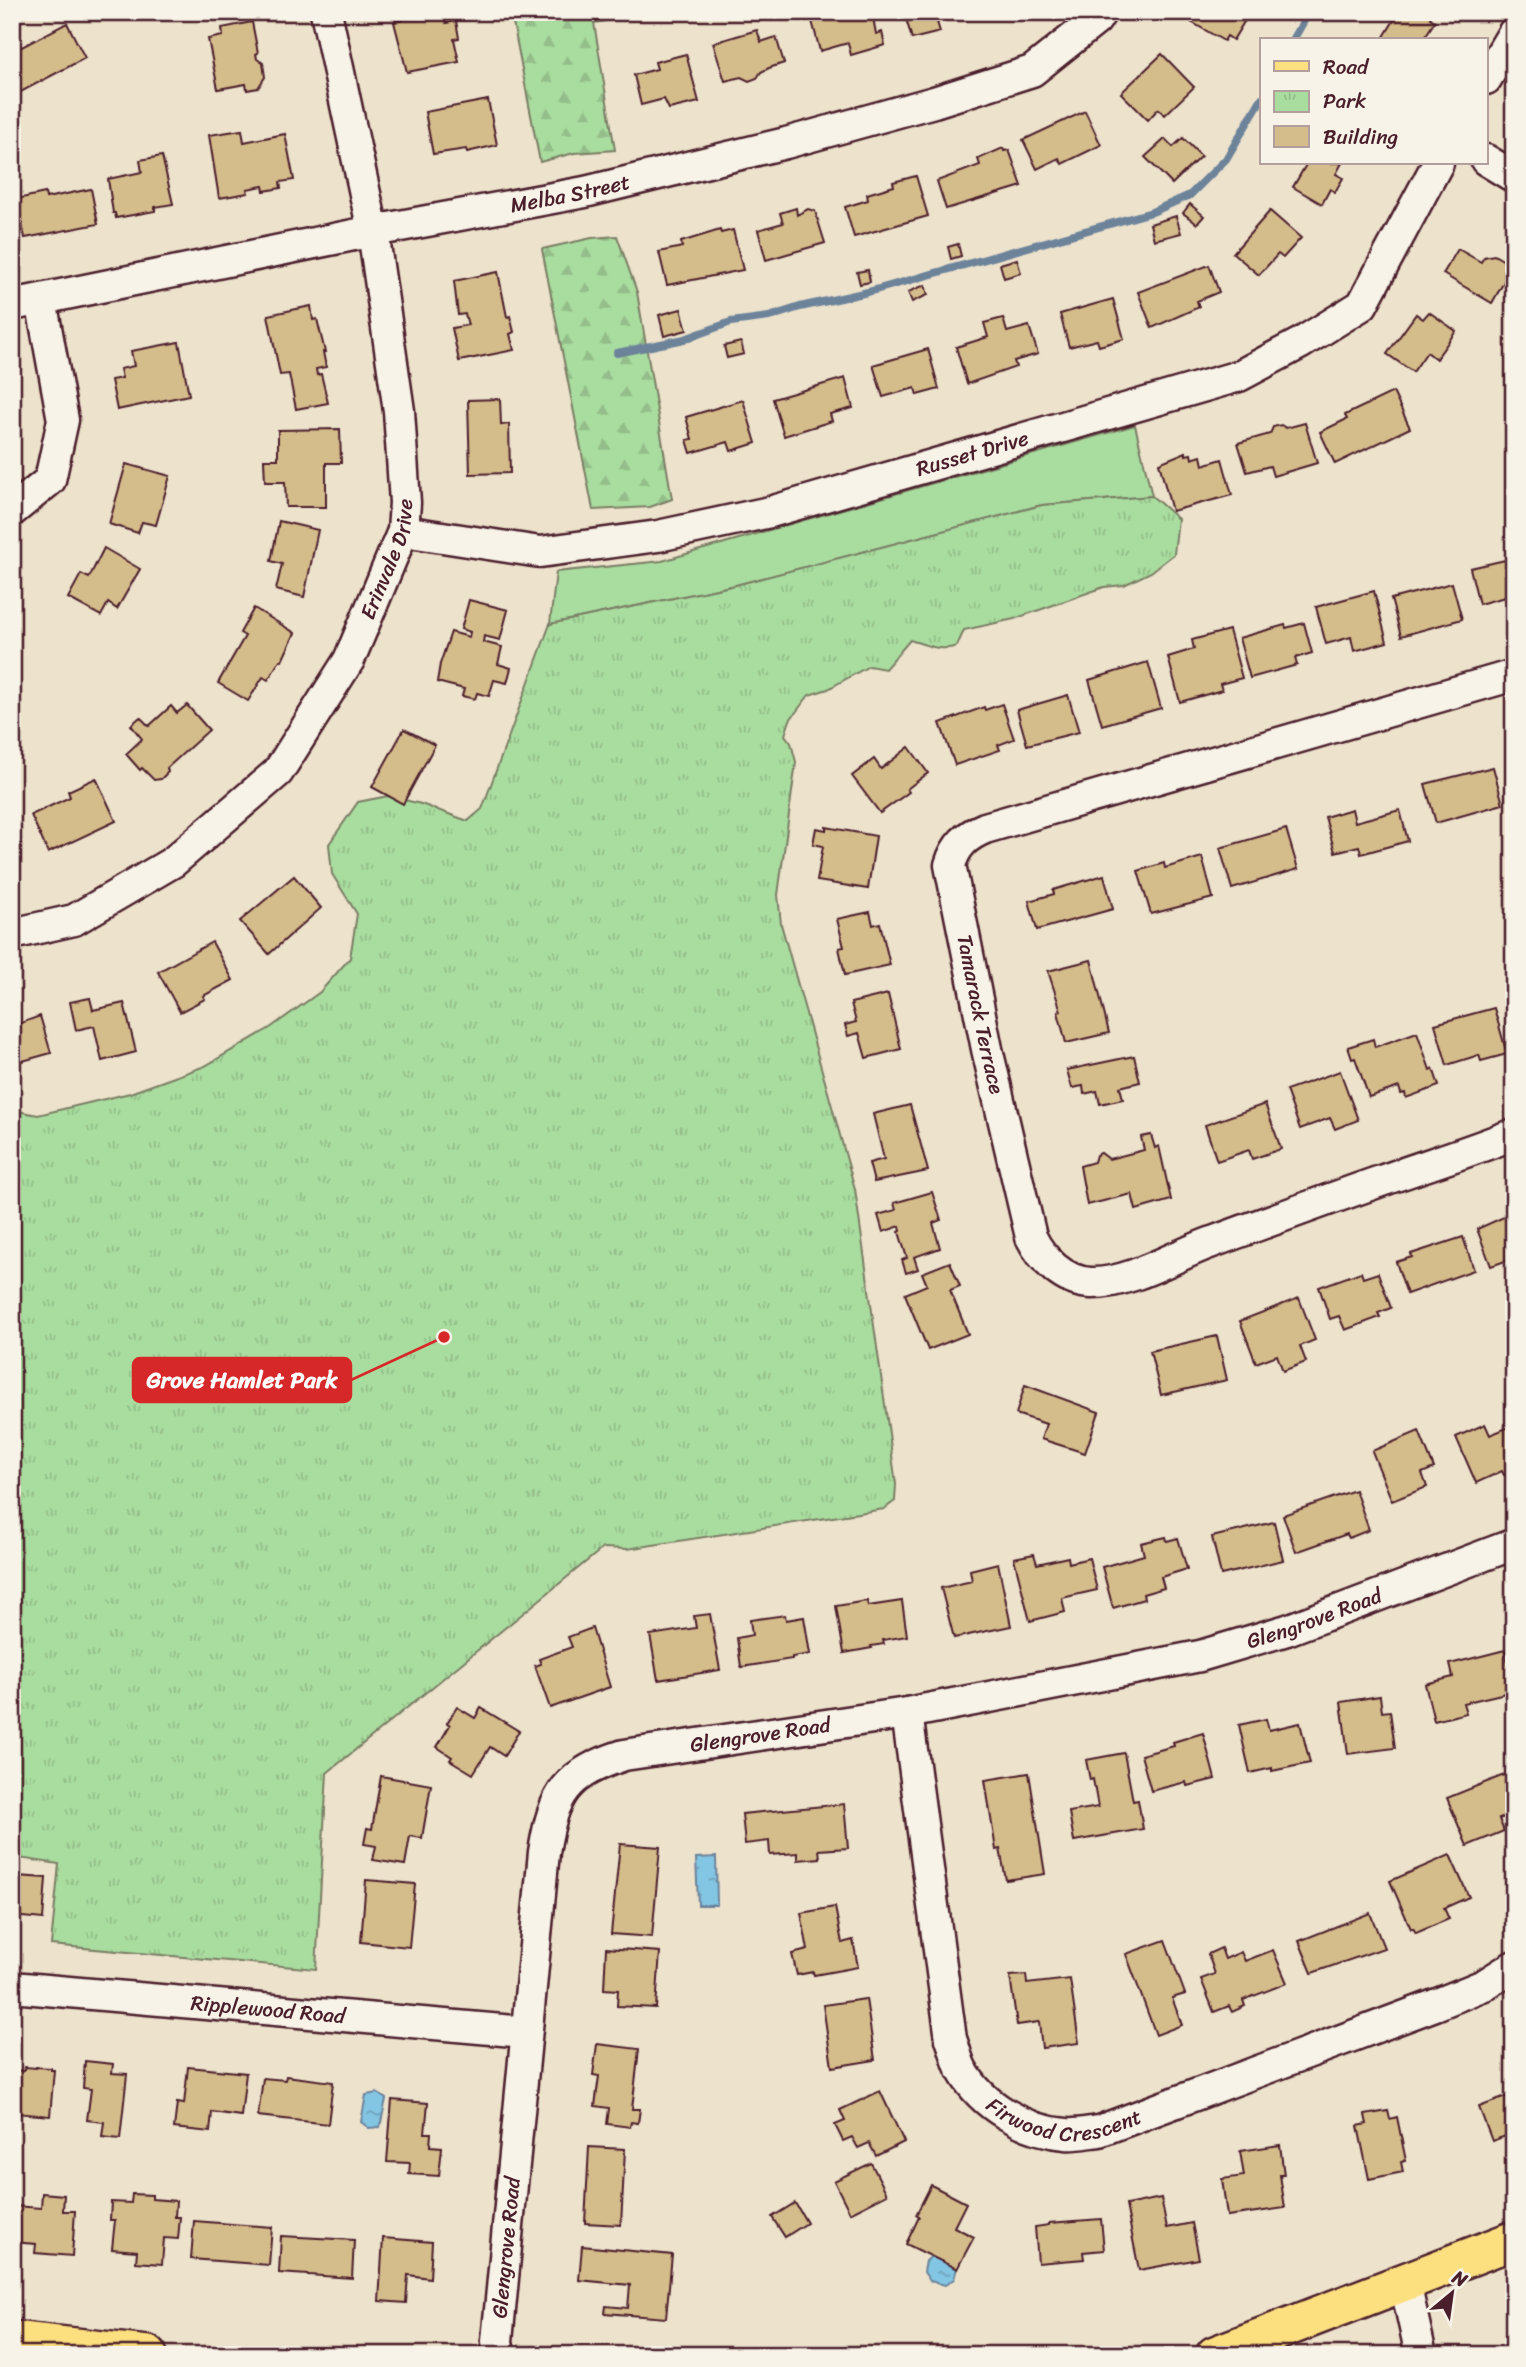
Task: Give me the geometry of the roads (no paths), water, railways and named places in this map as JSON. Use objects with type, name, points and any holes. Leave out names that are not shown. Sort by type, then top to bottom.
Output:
[{"type":"main road","points":[[1215,2355],[1514,2241]]},
{"type":"main road","points":[[12,2340],[148,2355]]},
{"type":"street","name":"Erinvale Drive","points":[[12,934],[74,920],[173,862],[278,772],[349,660],[403,531],[405,502],[398,411],[373,231],[326,12]]},
{"type":"street","name":"Melba Street","points":[[27,302],[373,231],[585,192],[786,143],[934,103],[1032,71],[1096,20],[1101,12]]},
{"type":"street","points":[[1488,76],[1514,32]]},
{"type":"street","points":[[1488,161],[1514,177]]},
{"type":"street","name":"Russet Drive","points":[[403,531],[540,552],[658,536],[770,512],[1239,376],[1301,343],[1362,305],[1437,164]]},
{"type":"street","points":[[12,511],[50,480],[63,420],[27,302]]},
{"type":"street","name":"Tamarack Terrace","points":[[1514,676],[985,828],[961,841],[950,865],[987,1049],[1031,1237],[1040,1254],[1054,1268],[1072,1278],[1089,1283],[1106,1282],[1139,1272],[1208,1244],[1514,1134]]},
{"type":"street","name":"Glengrove Road","points":[[499,2355],[497,2341],[544,1852],[555,1804],[565,1787],[582,1773],[600,1763],[624,1755],[907,1713],[1200,1656],[1287,1630],[1514,1544]]},
{"type":"street","name":"Firwood Crescent","points":[[907,1713],[951,2039],[961,2069],[975,2089],[1001,2111],[1032,2127],[1067,2134],[1099,2131],[1435,2006],[1484,1985],[1514,1966]]},
{"type":"street","name":"Ripplewood Road","points":[[12,1987],[525,2032]]},
{"type":"street","points":[[1405,2283],[1421,2355]]},
{"type":"water","points":[[716,1857],[717,1905],[698,1905],[696,1858]]},
{"type":"water","points":[[377,2093],[386,2099],[380,2127],[369,2128],[361,2122],[366,2095]]},
{"type":"water","points":[[934,2254],[957,2268],[954,2279],[945,2285],[930,2281],[924,2272],[926,2261]]},
{"type":"waterway","points":[[1294,38],[1309,12]]},
{"type":"waterway","points":[[617,353],[685,339],[731,322],[769,317],[800,307],[868,292],[1152,212],[1190,195],[1226,159],[1260,101]]},
{"type":"place","name":"Grove Hamlet Park","points":[[444,1337]]}]
